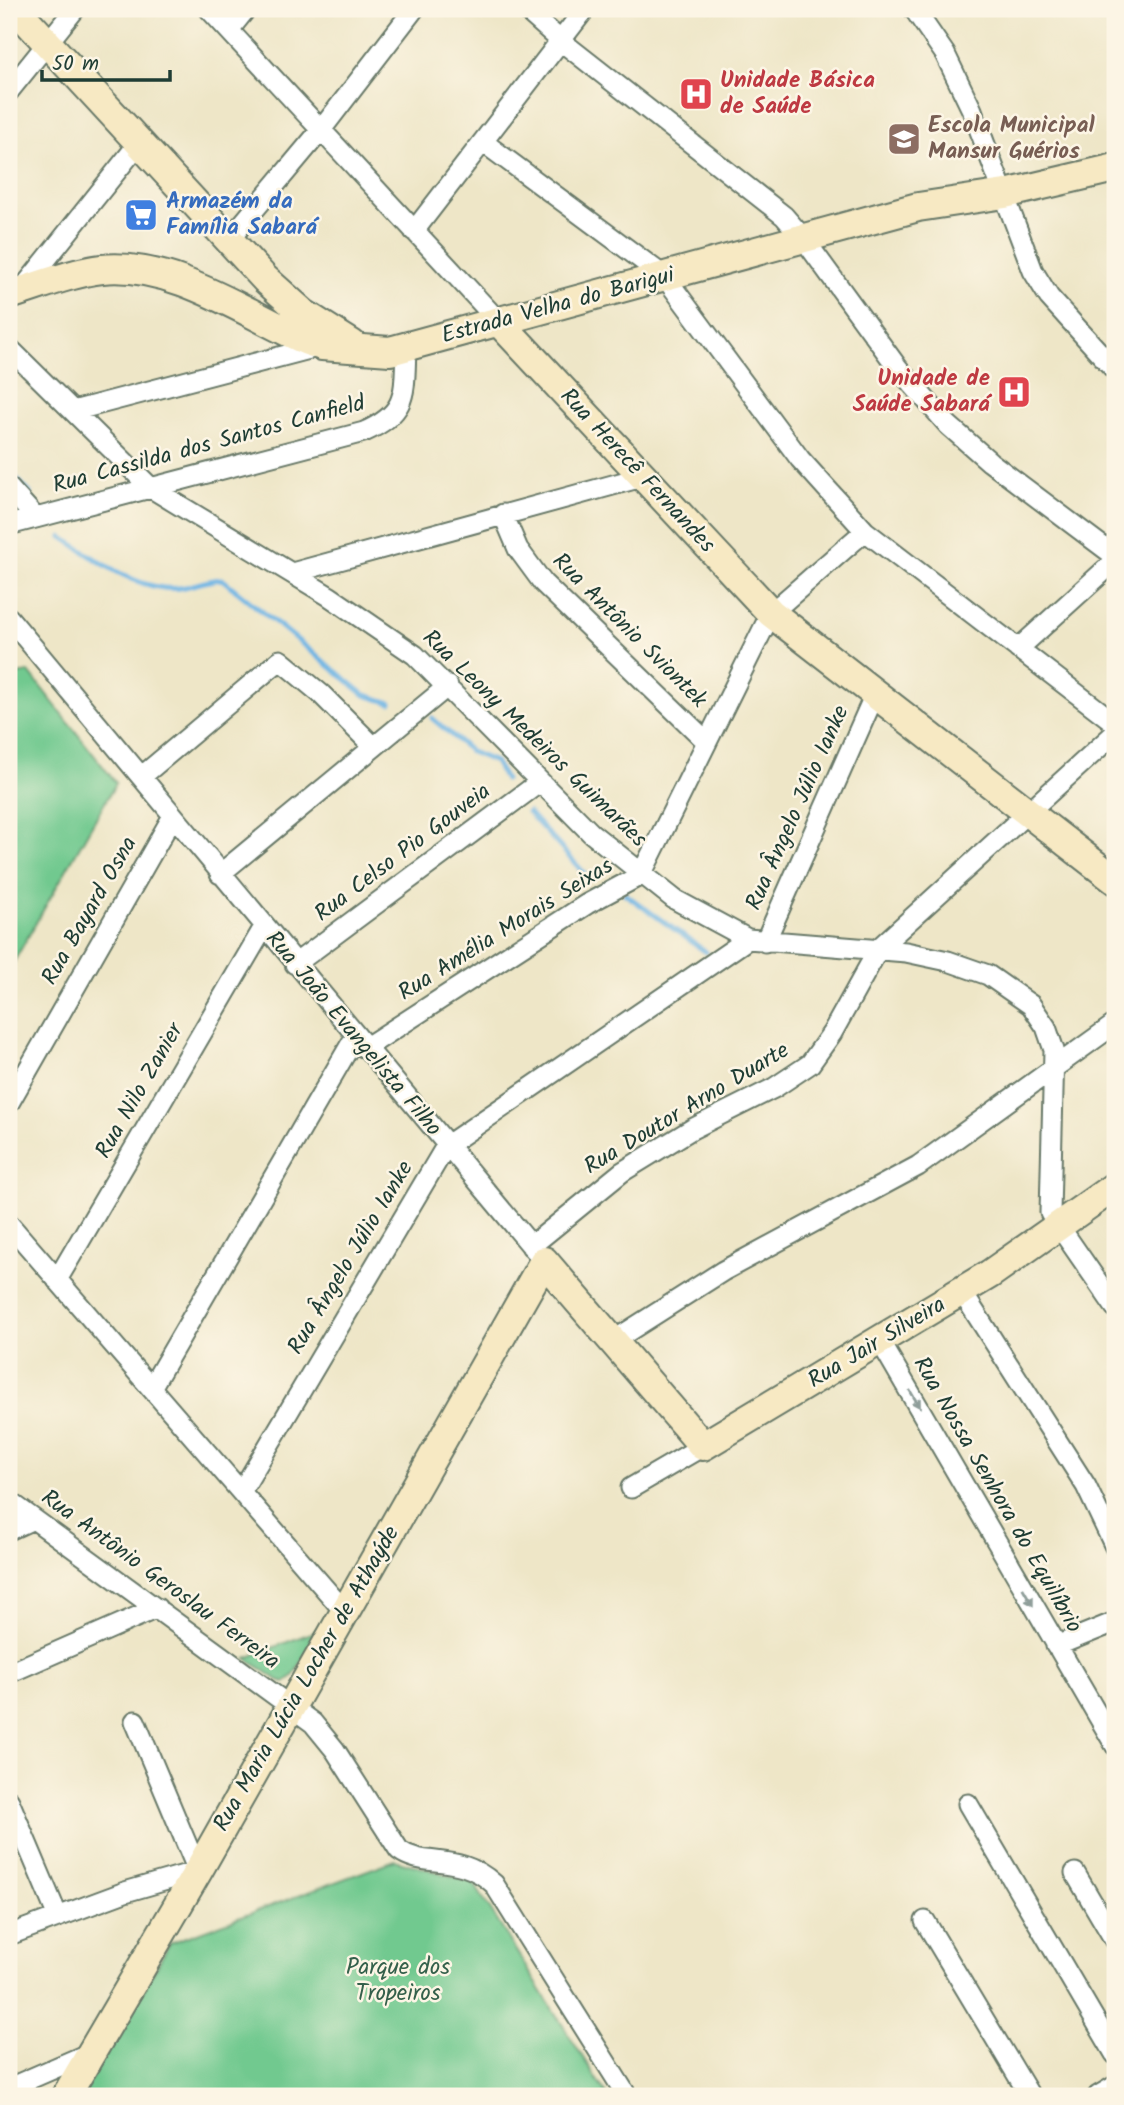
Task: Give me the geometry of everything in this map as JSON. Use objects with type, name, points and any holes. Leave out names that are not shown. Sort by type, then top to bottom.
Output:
[{"type":"street","points":[[16,9],[265,279],[303,313],[363,350]]},
{"type":"street","points":[[9,91],[75,9]]},
{"type":"street","name":"Rua Herecê Fernandes","points":[[209,9],[771,613],[1115,880]]},
{"type":"street","points":[[229,30],[246,9]]},
{"type":"street","points":[[229,240],[321,130],[414,9]]},
{"type":"street","points":[[525,9],[561,41],[774,206],[804,239],[880,344],[948,425],[990,462],[1115,559],[1018,649]]},
{"type":"street","points":[[414,231],[585,9]]},
{"type":"street","points":[[914,9],[961,85],[1029,262],[1041,284],[1115,370]]},
{"type":"street","points":[[483,142],[665,277],[786,440],[865,531],[1115,723]]},
{"type":"street","points":[[15,293],[139,143]]},
{"type":"street","name":"Estrada Velha do Barigui","points":[[15,293],[86,271],[143,271],[214,296],[322,346],[363,350],[406,348],[918,207],[1005,194],[1115,168]]},
{"type":"street","points":[[73,411],[322,346]]},
{"type":"street","name":"Rua Leony Medeiros Guimarães","points":[[9,348],[151,488],[292,573],[398,642],[448,686],[591,833],[640,875],[699,914],[756,940],[879,948],[948,961],[1002,982],[1040,1016],[1051,1036],[1055,1066],[1048,1206],[1053,1218],[1061,1225],[1115,1307]]},
{"type":"street","name":"Rua Cassilda dos Santos Canfield","points":[[9,525],[345,438],[382,424],[394,415],[401,404],[406,348]]},
{"type":"street","points":[[292,573],[642,477]]},
{"type":"street","points":[[9,488],[35,517]]},
{"type":"street","name":"Rua Antônio Sviontek","points":[[503,514],[518,549],[543,583],[706,741]]},
{"type":"street","name":"Rua Amélia Morais Seixas","points":[[151,1388],[360,1043],[587,904],[640,875],[771,613],[865,531]]},
{"type":"street","name":"Rua João Evangelista Filho","points":[[9,618],[446,1146],[703,1446]]},
{"type":"street","points":[[141,777],[280,660],[321,694],[374,747]]},
{"type":"street","points":[[220,874],[448,686]]},
{"type":"street","name":"Rua Ângelo Júlio Ianke","points":[[241,1492],[446,1146],[756,940],[875,694]]},
{"type":"street","name":"Rua Doutor Arno Duarte","points":[[538,1253],[622,1172],[692,1129],[774,1088],[810,1064],[832,1033],[879,948],[1115,733]]},
{"type":"street","name":"Rua Celso Pio Gouveia","points":[[295,964],[540,782]]},
{"type":"street","name":"Rua Bayard Osna","points":[[9,1103],[173,816]]},
{"type":"street","name":"Rua Nilo Zanier","points":[[57,1280],[264,927]]},
{"type":"street","points":[[613,1341],[723,1270],[918,1166],[1115,1024]]},
{"type":"street","name":"Rua Jair Silveira","points":[[631,1488],[962,1292],[1115,1186]]},
{"type":"street","points":[[9,1224],[345,1612]]},
{"type":"street","name":"Rua Maria Lúcia Locher de Athaýde","points":[[66,2096],[345,1612],[538,1253]]},
{"type":"street","points":[[962,1292],[1086,1486],[1115,1547]]},
{"type":"street","name":"Rua Nossa Senhora do Equilíbrio","points":[[880,1341],[1115,1745]]},
{"type":"street","name":"Rua Antônio Geroslau Ferreira","points":[[9,1501],[292,1706],[324,1734],[399,1850],[409,1856],[468,1865],[494,1884],[626,2096]]},
{"type":"street","points":[[9,1530],[33,1519]]},
{"type":"street","points":[[9,1673],[157,1608]]},
{"type":"street","points":[[1056,1646],[1115,1622]]},
{"type":"street","points":[[9,1935],[125,1892],[198,1871],[135,1721]]},
{"type":"street","points":[[9,1801],[58,1917]]},
{"type":"street","points":[[968,1804],[1115,2053]]},
{"type":"street","points":[[1075,1872],[1115,1941]]},
{"type":"street","points":[[925,1921],[1030,2096]]},
{"type":"street","points":[[9,2088],[92,2052]]},
{"type":"street","points":[[1098,2096],[1115,2086]]},
{"type":"green space","points":[[29,672],[116,783],[9,970],[9,675]]},
{"type":"green space","points":[[321,1629],[293,1676],[285,1682],[246,1658]]},
{"type":"green space","name":"Parque dos Tropeiros","points":[[395,1860],[473,1882],[607,2096],[81,2096],[170,1943]]},
{"type":"waterway","points":[[9,471],[30,493]]},
{"type":"waterway","points":[[62,537],[110,568],[150,585],[179,588],[222,579],[365,695],[391,703]]},
{"type":"waterway","points":[[432,718],[471,752],[495,762],[505,780]]},
{"type":"waterway","points":[[528,812],[584,873]]},
{"type":"waterway","points":[[625,894],[706,952]]},
{"type":"place","name":"Unidade Básica de Saúde","points":[[696,94]]},
{"type":"place","name":"Escola Municipal Mansur Guérios","points":[[904,139]]},
{"type":"place","name":"Armazém da Família Sabará","points":[[141,215]]},
{"type":"place","name":"Unidade de Saúde Sabará","points":[[1014,392]]}]
